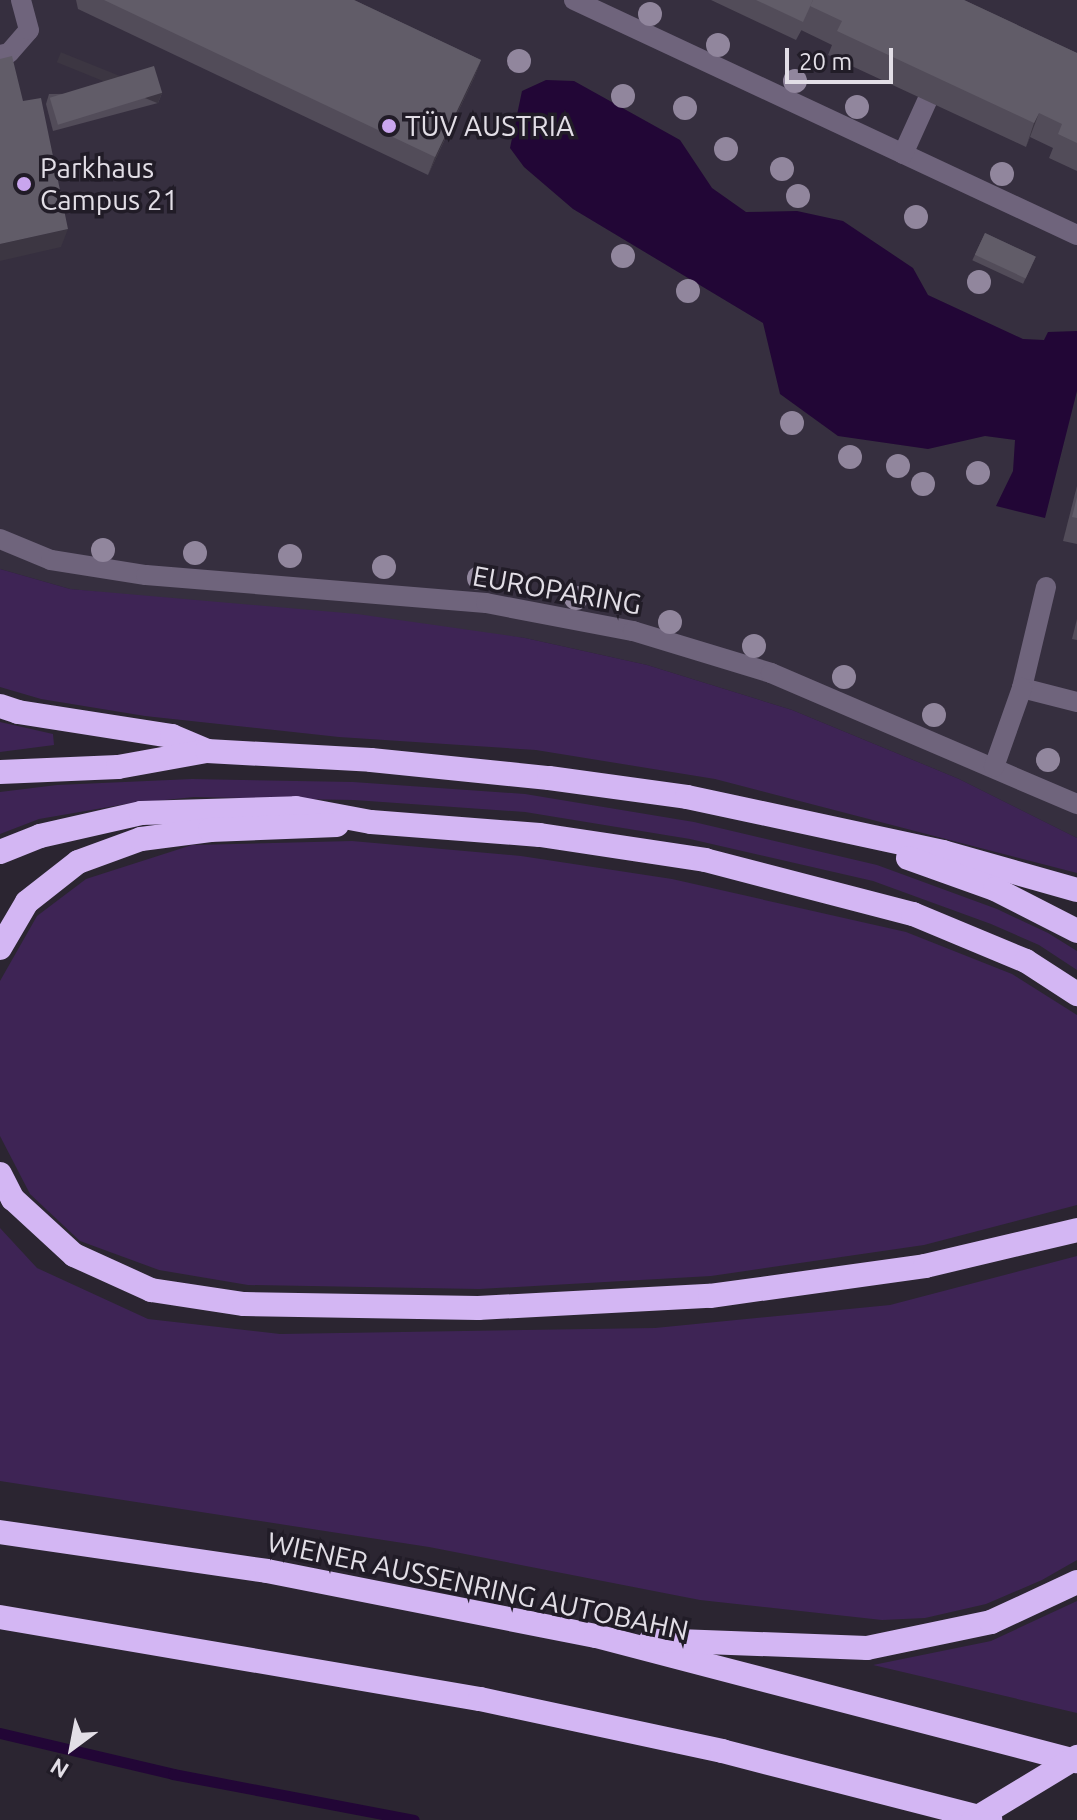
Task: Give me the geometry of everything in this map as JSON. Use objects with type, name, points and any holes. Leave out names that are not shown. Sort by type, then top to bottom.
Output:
[{"type":"highway","points":[[0,706],[18,712],[172,736],[207,751]]},
{"type":"highway","points":[[0,772],[118,767],[207,751],[371,760],[549,778],[687,797],[819,828],[943,852],[1077,890]]},
{"type":"highway","points":[[0,852],[40,836],[141,813],[296,808],[371,822],[540,835],[705,860],[913,914],[1026,961],[1077,994]]},
{"type":"highway","points":[[0,948],[27,902],[78,862],[141,839],[210,830],[371,822]]},
{"type":"highway","points":[[819,828],[995,889],[1077,931]]},
{"type":"highway","points":[[0,1174],[13,1199],[74,1255],[151,1290],[244,1304],[478,1308],[710,1296],[925,1266],[1077,1230]]},
{"type":"highway","name":"WIENER AUSSENRING AUTOBAHN","points":[[0,1532],[267,1571],[596,1636],[1077,1759]]},
{"type":"highway","points":[[596,1636],[867,1648],[991,1622],[1077,1582]]},
{"type":"highway","points":[[0,1617],[480,1699],[722,1751],[990,1820]]},
{"type":"highway","points":[[973,1820],[1077,1759]]},
{"type":"street","points":[[0,55],[9,53],[29,30],[21,0]]},
{"type":"street","points":[[574,0],[1077,235]]},
{"type":"street","points":[[903,154],[927,101]]},
{"type":"street","name":"EUROPARING","points":[[0,539],[51,560],[146,575],[486,603],[633,631],[771,673],[1077,804]]},
{"type":"street","points":[[994,767],[1022,688],[1046,587]]},
{"type":"street","points":[[1022,688],[1077,702]]},
{"type":"shaded area","points":[[0,0],[1077,0],[1077,838],[959,779],[792,710],[647,665],[525,638],[70,589],[0,569]]},
{"type":"shaded area","points":[[546,80],[574,81],[680,140],[712,188],[746,212],[797,211],[843,221],[913,268],[928,295],[1023,339],[1044,340],[1048,332],[1077,331],[1077,391],[1045,518],[996,506],[1013,471],[1015,440],[985,436],[928,449],[838,436],[780,394],[763,323],[573,209],[524,167],[510,148],[522,91]]},
{"type":"shaded area","points":[[0,569],[70,589],[357,614],[525,638],[647,665],[792,710],[959,779],[1077,838],[1077,873],[715,779],[536,750],[339,737],[145,716],[41,699],[0,687]]},
{"type":"shaded area","points":[[0,722],[53,734],[54,745],[0,752]]},
{"type":"shaded area","points":[[192,779],[353,782],[525,794],[694,822],[877,865],[997,909],[1048,933],[1077,951],[1077,970],[1039,945],[991,924],[873,881],[690,839],[525,812],[354,800],[194,797],[126,804],[39,819],[0,834],[0,792],[57,785]]},
{"type":"shaded area","points":[[352,841],[521,856],[672,879],[906,932],[1012,974],[1077,1015],[1077,1205],[924,1245],[711,1276],[479,1289],[248,1285],[159,1270],[80,1241],[30,1194],[0,1136],[0,981],[37,916],[86,879],[192,845]]},
{"type":"shaded area","points":[[0,1228],[37,1268],[148,1319],[280,1334],[655,1328],[890,1305],[1077,1256],[1077,1560],[1042,1580],[986,1604],[925,1618],[882,1620],[700,1600],[429,1547],[0,1481]]},
{"type":"shaded area","points":[[1077,1601],[1077,1713],[873,1665],[991,1641]]},
{"type":"building","name":"TÜV AUSTRIA","points":[[104,0],[354,0],[481,60],[435,157]]},
{"type":"building","points":[[756,0],[813,0],[803,22]]},
{"type":"building","points":[[813,0],[964,0],[1077,53],[1077,143],[1058,134],[1062,124],[1039,113],[1034,123],[837,31],[842,21],[810,6]]},
{"type":"building","name":"Parkhaus Campus 21","points":[[12,56],[23,101],[41,98],[68,229],[0,244],[0,59]]},
{"type":"building","points":[[154,66],[162,93],[58,125],[50,98]]},
{"type":"building","points":[[985,233],[1036,257],[1026,278],[975,255]]},
{"type":"building","points":[[1077,497],[1077,518],[1072,517]]},
{"type":"waterway","points":[[0,1733],[173,1774],[414,1820]]},
{"type":"place","name":"TÜV AUSTRIA","points":[[389,126]]},
{"type":"place","name":"Parkhaus Campus 21","points":[[24,184]]}]
